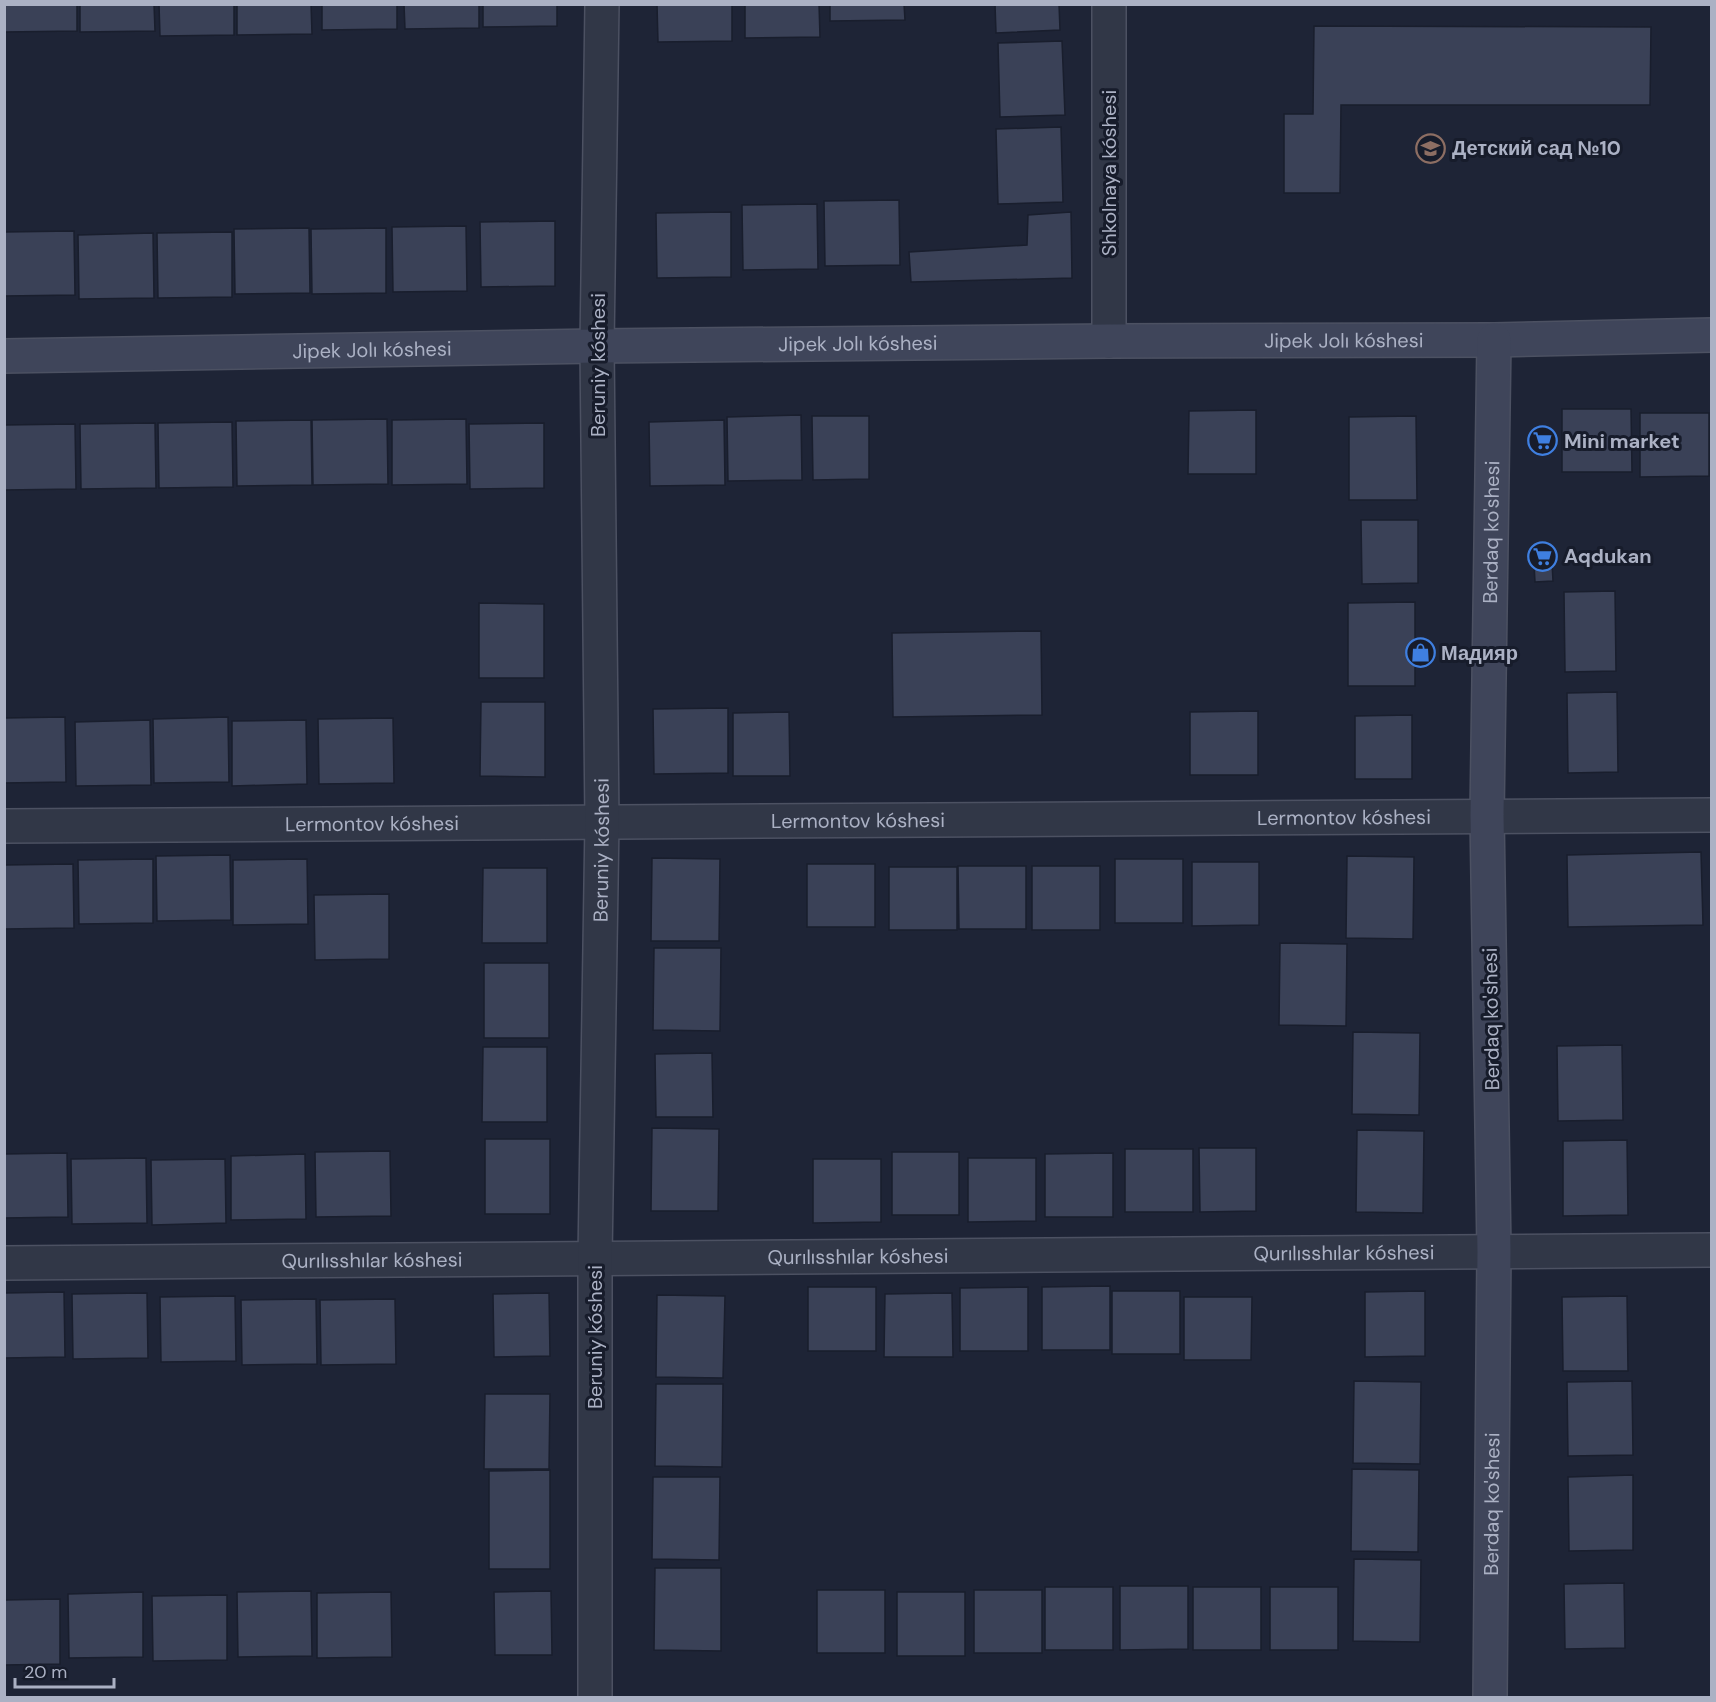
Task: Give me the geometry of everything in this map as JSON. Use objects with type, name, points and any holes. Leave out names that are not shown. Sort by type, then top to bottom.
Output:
[{"type":"street","name":"Beruniy kóshesi","points":[[595,1698],[595,1258],[602,822],[597,346],[602,4]]},
{"type":"street","name":"Shkolnaya kóshesi","points":[[1109,4],[1109,341]]},
{"type":"street","name":"Jipek Jolı kóshesi","points":[[4,356],[597,346],[1494,340],[1712,335]]},
{"type":"street","name":"Berdaq ko'shesi","points":[[1490,1698],[1494,1251],[1487,815],[1494,340]]},
{"type":"street","name":"Lermontov kóshesi","points":[[4,826],[1712,815]]},
{"type":"street","name":"Qurılısshılar kóshesi","points":[[4,1263],[1712,1250]]},
{"type":"building","points":[[4,4],[77,4],[77,31],[4,32]]},
{"type":"building","points":[[80,4],[154,4],[155,31],[80,32]]},
{"type":"building","points":[[159,4],[234,4],[234,35],[160,36]]},
{"type":"building","points":[[237,4],[311,4],[312,34],[237,35]]},
{"type":"building","points":[[322,4],[397,4],[397,29],[322,30]]},
{"type":"building","points":[[404,4],[479,4],[479,28],[405,29]]},
{"type":"building","points":[[483,4],[557,4],[557,26],[483,27]]},
{"type":"building","points":[[657,4],[732,4],[732,41],[658,42]]},
{"type":"building","points":[[745,4],[819,4],[820,37],[745,38]]},
{"type":"building","points":[[830,4],[904,4],[905,20],[830,21]]},
{"type":"building","points":[[995,4],[1059,4],[1060,30],[996,33]]},
{"type":"building","points":[[1314,26],[1651,27],[1650,105],[1341,105],[1340,193],[1284,193],[1284,114],[1313,114]]},
{"type":"building","points":[[1062,41],[1065,115],[1000,117],[998,43]]},
{"type":"building","points":[[1061,127],[1063,202],[998,204],[996,129]]},
{"type":"building","points":[[899,200],[900,265],[825,266],[824,201]]},
{"type":"building","points":[[817,204],[818,269],[743,270],[742,205]]},
{"type":"building","points":[[731,212],[731,277],[657,278],[656,213]]},
{"type":"building","points":[[1071,212],[1072,278],[911,282],[909,252],[1027,245],[1028,215]]},
{"type":"building","points":[[555,221],[555,286],[481,287],[480,222]]},
{"type":"building","points":[[466,226],[467,291],[393,292],[392,227]]},
{"type":"building","points":[[309,228],[310,293],[235,294],[234,229]]},
{"type":"building","points":[[386,228],[386,293],[312,294],[311,229]]},
{"type":"building","points":[[74,231],[75,295],[4,296],[4,232]]},
{"type":"building","points":[[232,232],[232,297],[158,298],[157,233]]},
{"type":"building","points":[[153,233],[154,298],[79,299],[78,235]]},
{"type":"building","points":[[1562,409],[1631,409],[1632,472],[1562,472]]},
{"type":"building","points":[[1256,410],[1256,474],[1188,474],[1189,411]]},
{"type":"building","points":[[1640,413],[1709,413],[1709,476],[1640,477]]},
{"type":"building","points":[[801,415],[802,480],[728,481],[727,417]]},
{"type":"building","points":[[812,416],[869,416],[869,479],[813,480]]},
{"type":"building","points":[[1416,416],[1417,500],[1349,500],[1349,417]]},
{"type":"building","points":[[387,419],[388,484],[313,485],[312,420]]},
{"type":"building","points":[[466,419],[467,484],[392,485],[392,420]]},
{"type":"building","points":[[311,420],[312,485],[237,486],[236,421]]},
{"type":"building","points":[[724,420],[725,485],[650,486],[649,422]]},
{"type":"building","points":[[232,422],[233,487],[159,488],[158,423]]},
{"type":"building","points":[[155,423],[156,488],[81,489],[80,424]]},
{"type":"building","points":[[544,423],[544,488],[470,489],[469,424]]},
{"type":"building","points":[[75,424],[76,489],[4,490],[4,425]]},
{"type":"building","points":[[1361,520],[1418,520],[1418,583],[1362,584]]},
{"type":"building","points":[[1551,545],[1553,581],[1535,582],[1533,546]]},
{"type":"building","points":[[1615,591],[1616,671],[1565,672],[1564,592]]},
{"type":"building","points":[[1415,602],[1415,686],[1348,686],[1348,603]]},
{"type":"building","points":[[479,603],[544,604],[544,678],[479,678]]},
{"type":"building","points":[[1041,631],[1042,715],[893,717],[892,633]]},
{"type":"building","points":[[1617,692],[1618,772],[1568,773],[1567,693]]},
{"type":"building","points":[[481,702],[545,702],[545,777],[480,776]]},
{"type":"building","points":[[728,708],[728,773],[654,774],[653,709]]},
{"type":"building","points":[[1258,711],[1258,775],[1190,775],[1190,712]]},
{"type":"building","points":[[789,712],[790,776],[733,776],[733,713]]},
{"type":"building","points":[[1412,715],[1412,779],[1355,779],[1355,716]]},
{"type":"building","points":[[65,717],[66,782],[4,783],[4,718]]},
{"type":"building","points":[[228,717],[229,782],[154,783],[153,719]]},
{"type":"building","points":[[393,718],[394,783],[319,784],[318,719]]},
{"type":"building","points":[[150,720],[151,785],[76,786],[75,722]]},
{"type":"building","points":[[306,720],[307,784],[232,786],[232,721]]},
{"type":"building","points":[[1701,852],[1703,925],[1568,927],[1567,855]]},
{"type":"building","points":[[230,855],[231,920],[157,921],[156,856]]},
{"type":"building","points":[[1347,856],[1414,857],[1413,939],[1346,938]]},
{"type":"building","points":[[652,858],[720,859],[719,941],[651,941]]},
{"type":"building","points":[[153,859],[153,923],[79,924],[78,860]]},
{"type":"building","points":[[307,859],[308,924],[233,925],[233,860]]},
{"type":"building","points":[[1115,859],[1183,859],[1183,923],[1115,923]]},
{"type":"building","points":[[1192,862],[1259,862],[1259,925],[1192,926]]},
{"type":"building","points":[[73,864],[74,928],[4,929],[4,865]]},
{"type":"building","points":[[807,864],[875,864],[875,927],[807,927]]},
{"type":"building","points":[[958,866],[1026,866],[1026,929],[959,929]]},
{"type":"building","points":[[1032,866],[1100,866],[1100,930],[1032,930]]},
{"type":"building","points":[[889,867],[957,867],[957,930],[889,930]]},
{"type":"building","points":[[483,868],[547,868],[547,943],[482,943]]},
{"type":"building","points":[[389,894],[389,959],[315,960],[314,895]]},
{"type":"building","points":[[1280,943],[1347,944],[1346,1026],[1279,1025]]},
{"type":"building","points":[[654,948],[721,948],[720,1031],[653,1030]]},
{"type":"building","points":[[484,963],[549,963],[549,1038],[484,1038]]},
{"type":"building","points":[[1353,1032],[1420,1033],[1419,1115],[1352,1114]]},
{"type":"building","points":[[1622,1045],[1623,1120],[1558,1121],[1557,1046]]},
{"type":"building","points":[[483,1047],[547,1047],[547,1122],[482,1122]]},
{"type":"building","points":[[712,1053],[713,1117],[656,1117],[655,1054]]},
{"type":"building","points":[[652,1128],[719,1129],[718,1211],[651,1211]]},
{"type":"building","points":[[1357,1130],[1424,1131],[1423,1213],[1356,1212]]},
{"type":"building","points":[[485,1139],[550,1139],[550,1214],[485,1214]]},
{"type":"building","points":[[1627,1140],[1628,1215],[1563,1216],[1563,1141]]},
{"type":"building","points":[[1199,1148],[1256,1148],[1256,1211],[1200,1212]]},
{"type":"building","points":[[1125,1149],[1193,1149],[1193,1212],[1125,1212]]},
{"type":"building","points":[[390,1151],[391,1216],[316,1217],[315,1152]]},
{"type":"building","points":[[892,1152],[959,1152],[959,1215],[892,1215]]},
{"type":"building","points":[[67,1153],[68,1217],[4,1218],[4,1154]]},
{"type":"building","points":[[1113,1153],[1113,1217],[1045,1217],[1045,1154]]},
{"type":"building","points":[[305,1154],[306,1219],[231,1220],[231,1156]]},
{"type":"building","points":[[146,1158],[147,1223],[72,1224],[71,1159]]},
{"type":"building","points":[[968,1158],[1036,1158],[1036,1221],[968,1222]]},
{"type":"building","points":[[225,1159],[226,1223],[152,1225],[151,1160]]},
{"type":"building","points":[[813,1159],[881,1159],[881,1222],[813,1223]]},
{"type":"building","points":[[1110,1286],[1110,1350],[1042,1350],[1042,1287]]},
{"type":"building","points":[[808,1287],[876,1287],[876,1351],[808,1351]]},
{"type":"building","points":[[1028,1287],[1028,1351],[960,1351],[960,1288]]},
{"type":"building","points":[[1112,1291],[1180,1291],[1180,1354],[1112,1354]]},
{"type":"building","points":[[1425,1291],[1425,1356],[1365,1357],[1365,1292]]},
{"type":"building","points":[[64,1292],[65,1357],[4,1358],[4,1293]]},
{"type":"building","points":[[147,1293],[148,1358],[73,1359],[72,1294]]},
{"type":"building","points":[[549,1293],[550,1356],[494,1357],[493,1294]]},
{"type":"building","points":[[952,1293],[953,1357],[884,1357],[885,1294]]},
{"type":"building","points":[[657,1295],[725,1296],[723,1378],[656,1377]]},
{"type":"building","points":[[235,1296],[236,1361],[161,1362],[160,1297]]},
{"type":"building","points":[[1627,1296],[1628,1371],[1563,1371],[1562,1297]]},
{"type":"building","points":[[1184,1297],[1252,1297],[1251,1360],[1184,1360]]},
{"type":"building","points":[[316,1299],[317,1364],[242,1365],[241,1300]]},
{"type":"building","points":[[395,1299],[396,1364],[321,1365],[320,1300]]},
{"type":"building","points":[[1354,1381],[1421,1382],[1420,1464],[1353,1463]]},
{"type":"building","points":[[1632,1381],[1633,1455],[1568,1456],[1567,1382]]},
{"type":"building","points":[[656,1384],[723,1384],[722,1467],[655,1466]]},
{"type":"building","points":[[485,1394],[550,1394],[549,1469],[484,1469]]},
{"type":"building","points":[[1352,1469],[1419,1470],[1418,1552],[1351,1551]]},
{"type":"building","points":[[550,1470],[550,1569],[489,1569],[489,1471]]},
{"type":"building","points":[[1633,1475],[1633,1550],[1569,1551],[1568,1477]]},
{"type":"building","points":[[653,1477],[720,1477],[719,1560],[652,1559]]},
{"type":"building","points":[[1354,1559],[1421,1560],[1420,1642],[1353,1641]]},
{"type":"building","points":[[655,1568],[721,1568],[721,1651],[654,1650]]},
{"type":"building","points":[[1624,1583],[1625,1648],[1565,1649],[1564,1584]]},
{"type":"building","points":[[1120,1586],[1188,1586],[1188,1649],[1120,1650]]},
{"type":"building","points":[[1045,1587],[1113,1587],[1113,1650],[1045,1650]]},
{"type":"building","points":[[1193,1587],[1261,1587],[1261,1650],[1193,1650]]},
{"type":"building","points":[[1270,1587],[1338,1587],[1338,1650],[1270,1650]]},
{"type":"building","points":[[817,1590],[885,1590],[885,1653],[817,1653]]},
{"type":"building","points":[[974,1590],[1042,1590],[1042,1653],[974,1653]]},
{"type":"building","points":[[311,1591],[312,1656],[238,1657],[237,1592]]},
{"type":"building","points":[[551,1591],[552,1655],[495,1655],[494,1592]]},
{"type":"building","points":[[143,1592],[143,1657],[69,1658],[68,1594]]},
{"type":"building","points":[[391,1592],[392,1657],[317,1658],[317,1593]]},
{"type":"building","points":[[897,1592],[965,1592],[965,1656],[897,1656]]},
{"type":"building","points":[[227,1595],[227,1660],[153,1661],[152,1596]]},
{"type":"building","points":[[60,1599],[60,1664],[4,1665],[4,1600]]},
{"type":"place","name":"Детский сад №10","points":[[1431,148]]},
{"type":"place","name":"Mini market","points":[[1543,441]]},
{"type":"place","name":"Aqdukan","points":[[1543,556]]},
{"type":"place","name":"Мадияр","points":[[1420,653]]}]
